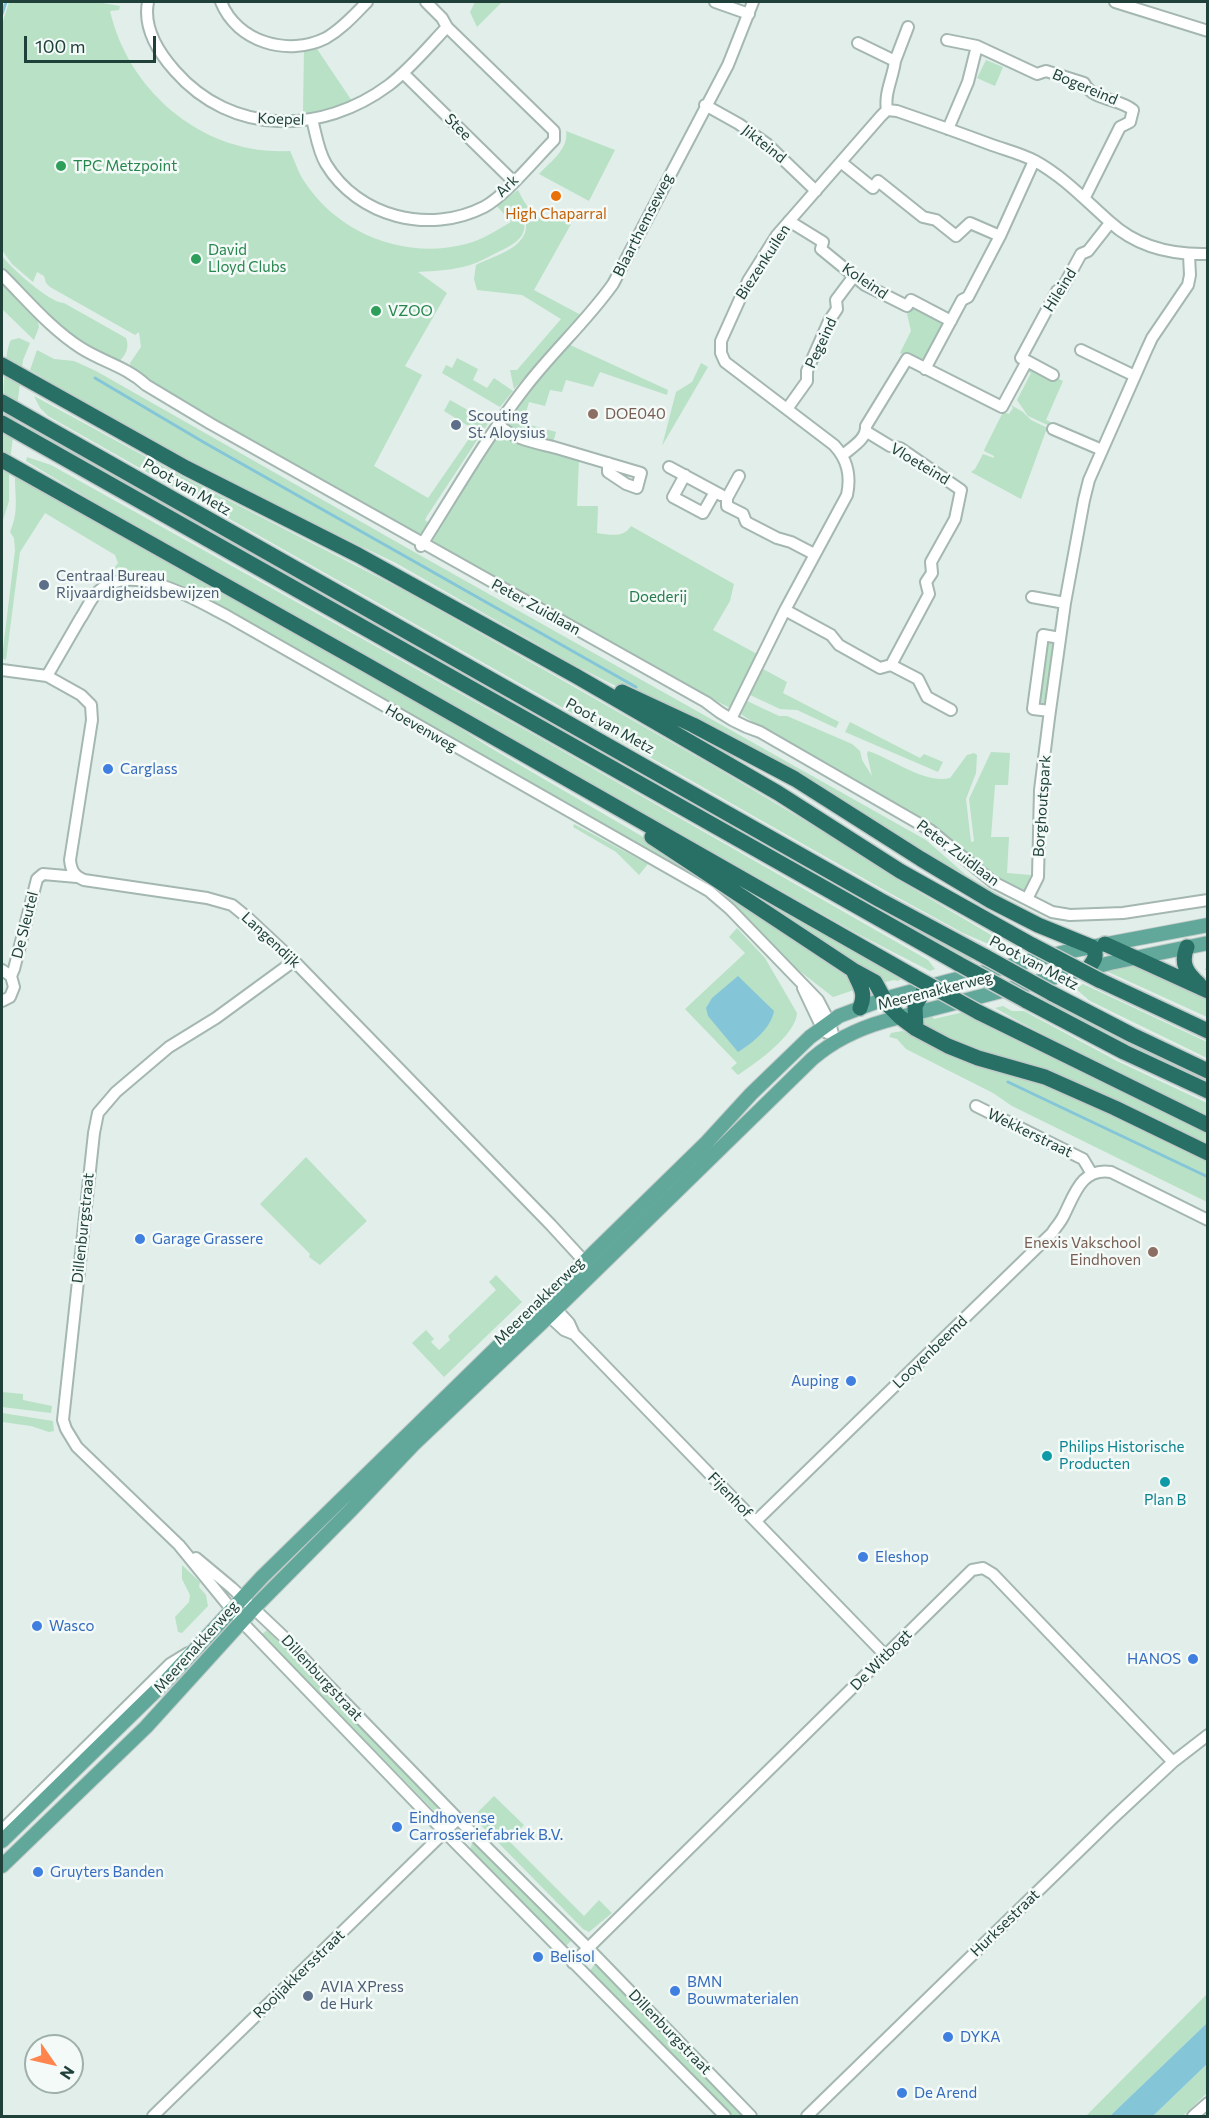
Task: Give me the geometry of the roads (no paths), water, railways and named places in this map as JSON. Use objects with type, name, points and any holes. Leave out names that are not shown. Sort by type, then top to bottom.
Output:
[{"type":"highway","name":"Poot van Metz","points":[[2,365],[186,468],[358,555],[576,676],[778,793],[900,871],[1032,945],[1099,980],[1208,1031]]},
{"type":"highway","name":"Poot van Metz","points":[[2,402],[880,900],[1051,993],[1208,1071]]},
{"type":"highway","points":[[2,423],[959,964],[1124,1052],[1208,1091]]},
{"type":"highway","points":[[2,460],[978,1012],[1208,1125]]},
{"type":"highway","points":[[576,676],[609,687],[726,741],[809,786],[921,859],[991,901],[1038,925],[1134,957],[1207,991]]},
{"type":"highway","points":[[631,816],[648,835],[853,970],[874,981],[890,1009],[948,1046],[978,1058],[1045,1077],[1208,1153]]},
{"type":"highway","points":[[1087,970],[1098,946]]},
{"type":"highway","points":[[1188,947],[1184,957],[1185,968],[1189,975],[1207,991]]},
{"type":"highway","points":[[853,970],[863,990],[863,1002],[860,1008]]},
{"type":"highway","points":[[910,1020],[926,987]]},
{"type":"main road","name":"Meerenakkerweg","points":[[2,1841],[165,1682],[242,1597],[707,1142],[751,1094],[826,1025],[860,1008],[926,987],[1098,946],[1208,925]]},
{"type":"main road","name":"Meerenakkerweg","points":[[2,1866],[146,1727],[241,1621],[414,1444],[812,1059],[835,1041],[862,1028],[910,1020],[1134,957],[1208,943]]},
{"type":"street","name":"Koepel","points":[[148,2],[147,23],[159,50],[182,79],[202,96],[223,108],[249,117],[288,122],[337,113],[389,85],[447,27]]},
{"type":"street","points":[[221,2],[234,23],[248,34],[265,43],[289,46],[304,45],[325,38],[344,26],[367,2]]},
{"type":"street","name":"Ark","points":[[312,119],[318,146],[325,163],[352,193],[384,213],[409,220],[455,218],[486,206],[554,140],[554,131],[447,27],[442,18],[426,2]]},
{"type":"street","points":[[715,2],[749,14]]},
{"type":"street","name":"Blaarthemseweg","points":[[422,544],[523,389],[550,356],[595,309],[613,284],[728,64],[753,2]]},
{"type":"street","points":[[1115,2],[1208,32]]},
{"type":"street","points":[[908,27],[885,99],[887,110],[897,111],[1034,161],[1060,177],[1085,197],[1110,223],[1148,246],[1189,255],[1208,254]]},
{"type":"street","name":"Bogereind","points":[[947,40],[976,46],[1037,74],[1046,71],[1084,83],[1088,90],[1114,103],[1126,104],[1133,110],[1130,122],[1120,127],[1085,197]]},
{"type":"street","points":[[858,43],[895,62]]},
{"type":"street","points":[[948,129],[966,88],[976,46]]},
{"type":"street","name":"Stee","points":[[403,73],[513,181]]},
{"type":"street","name":"Jikteind","points":[[705,105],[739,124],[767,144],[816,191]]},
{"type":"street","name":"Biezenkuilen","points":[[843,455],[834,445],[725,362],[721,353],[721,341],[748,281],[789,221],[887,110]]},
{"type":"street","points":[[925,369],[962,300],[968,297],[1000,236],[1034,161]]},
{"type":"street","points":[[842,163],[873,188],[878,181],[923,217],[936,220],[956,236],[969,223],[1000,236]]},
{"type":"street","name":"Koleind","points":[[789,221],[823,242],[821,249],[865,285],[907,306],[911,300],[951,321]]},
{"type":"street","name":"Hileind","points":[[843,455],[867,432],[866,426],[902,357],[1002,407],[1027,361],[1021,358],[1057,291],[1064,287],[1081,254],[1089,251],[1110,223]]},
{"type":"street","name":"Borghoutspark","points":[[1027,899],[1038,877],[1040,790],[1065,603],[1084,500],[1102,450],[1152,338],[1188,285],[1189,255]]},
{"type":"street","name":"Peter Zuidlaan","points":[[2,275],[51,324],[66,337],[97,357],[103,364],[136,383],[146,385],[422,544],[706,702],[719,704],[732,716],[753,724],[760,732],[930,830],[948,842],[979,872],[993,882],[1052,912],[1080,915],[1123,913],[1208,900]]},
{"type":"street","name":"Pegeind","points":[[787,409],[807,381],[807,371],[829,321],[837,309],[836,300],[854,276]]},
{"type":"street","points":[[1081,351],[1135,376]]},
{"type":"street","points":[[1027,361],[1053,375]]},
{"type":"street","points":[[499,425],[510,434],[608,463]]},
{"type":"street","points":[[1053,429],[1102,450]]},
{"type":"street","name":"Vloeteind","points":[[867,432],[890,446],[900,448],[961,490],[955,519],[931,562],[932,573],[926,582],[929,594],[891,665]]},
{"type":"street","points":[[732,716],[814,554],[847,495],[850,481],[843,455]]},
{"type":"street","points":[[669,467],[726,498]]},
{"type":"street","points":[[685,475],[673,496],[693,508],[703,513],[715,492]]},
{"type":"street","points":[[739,476],[726,498],[727,506],[743,514],[746,522],[814,554]]},
{"type":"street","name":"Hoevenweg","points":[[47,676],[94,596],[107,584],[132,578],[167,588],[227,616],[709,891],[730,909],[818,1000],[826,1025],[835,1041]]},
{"type":"street","points":[[1032,597],[1065,603]]},
{"type":"street","points":[[785,610],[831,635],[839,645],[880,668],[891,665],[918,679],[927,696],[951,710]]},
{"type":"street","points":[[1050,711],[1033,708],[1043,635],[1060,638]]},
{"type":"street","points":[[2,670],[47,676],[81,695],[91,705],[92,720],[70,860],[71,869],[77,877]]},
{"type":"street","name":"De Sleutel","points":[[2,1001],[10,997],[13,992],[14,987],[6,973],[14,969],[37,879],[43,874],[77,877]]},
{"type":"street","name":"Langendijk","points":[[77,877],[84,880],[207,898],[232,905],[294,961],[551,1225],[584,1262]]},
{"type":"street","name":"Dillenburgstraat","points":[[294,961],[216,1018],[169,1047],[116,1092],[98,1113],[63,1420],[66,1429],[77,1447],[179,1545],[242,1597],[285,1638],[458,1819],[588,1948],[751,2116]]},
{"type":"street","name":"Wekkerstraat","points":[[976,1106],[1083,1159],[1092,1174]]},
{"type":"street","points":[[1092,1174],[1103,1171],[1111,1172],[1208,1220]]},
{"type":"street","name":"Looyenbeemd","points":[[756,1521],[1052,1233],[1062,1219],[1078,1186],[1092,1174]]},
{"type":"street","name":"Fijenhof","points":[[553,1312],[564,1330],[573,1334],[886,1656]]},
{"type":"street","name":"Dillenburgstraat","points":[[179,1545],[241,1621],[725,2116]]},
{"type":"street","name":"De Witbogt","points":[[588,1948],[972,1570],[983,1568],[993,1574],[1173,1762]]},
{"type":"street","name":"Meerenakkerweg","points":[[2,1830],[170,1664],[197,1647]]},
{"type":"street","name":"Hurksestraat","points":[[807,2116],[1113,1818],[1173,1762],[1208,1736]]},
{"type":"street","points":[[445,1832],[458,1819]]},
{"type":"street","name":"Rooijakkersstraat","points":[[153,2116],[445,1832]]},
{"type":"street","points":[[573,1962],[588,1948]]},
{"type":"street","points":[[1193,2116],[1208,2103]]},
{"type":"water","points":[[738,976],[774,1011],[769,1023],[760,1034],[738,1052],[708,1016],[706,1008],[712,998]]},
{"type":"water","points":[[1207,2023],[1207,2064],[1153,2116],[1110,2116]]},
{"type":"waterway","points":[[2,14],[6,2]]},
{"type":"waterway","points":[[95,378],[205,443],[636,687]]},
{"type":"waterway","points":[[1008,1082],[1208,1177]]},
{"type":"place","name":"TPC Metzpoint","points":[[61,166]]},
{"type":"place","name":"High Chaparral","points":[[556,196]]},
{"type":"place","name":"David Lloyd Clubs","points":[[196,259]]},
{"type":"place","name":"VZOO","points":[[376,311]]},
{"type":"place","name":"DOE040","points":[[593,414]]},
{"type":"place","name":"Scouting St. Aloysius","points":[[456,425]]},
{"type":"place","name":"Centraal Bureau Rijvaardigheidsbewijzen","points":[[44,585]]},
{"type":"place","name":"Carglass","points":[[108,769]]},
{"type":"place","name":"Garage Grassere","points":[[140,1239]]},
{"type":"place","name":"Enexis Vakschool Eindhoven","points":[[1153,1252]]},
{"type":"place","name":"Auping","points":[[851,1381]]},
{"type":"place","name":"Philips Historische Producten","points":[[1047,1456]]},
{"type":"place","name":"Plan B","points":[[1165,1482]]},
{"type":"place","name":"Eleshop","points":[[863,1557]]},
{"type":"place","name":"Wasco","points":[[37,1626]]},
{"type":"place","name":"HANOS","points":[[1193,1659]]},
{"type":"place","name":"Eindhovense Carrosseriefabriek B.V.","points":[[397,1827]]},
{"type":"place","name":"Gruyters Banden","points":[[38,1872]]},
{"type":"place","name":"Belisol","points":[[538,1957]]},
{"type":"place","name":"BMN Bouwmaterialen","points":[[675,1991]]},
{"type":"place","name":"AVIA XPress de Hurk","points":[[308,1996]]},
{"type":"place","name":"DYKA","points":[[948,2037]]},
{"type":"place","name":"De Arend","points":[[902,2093]]},
{"type":"park label","name":"Doederij","points":[[658,597]]}]
